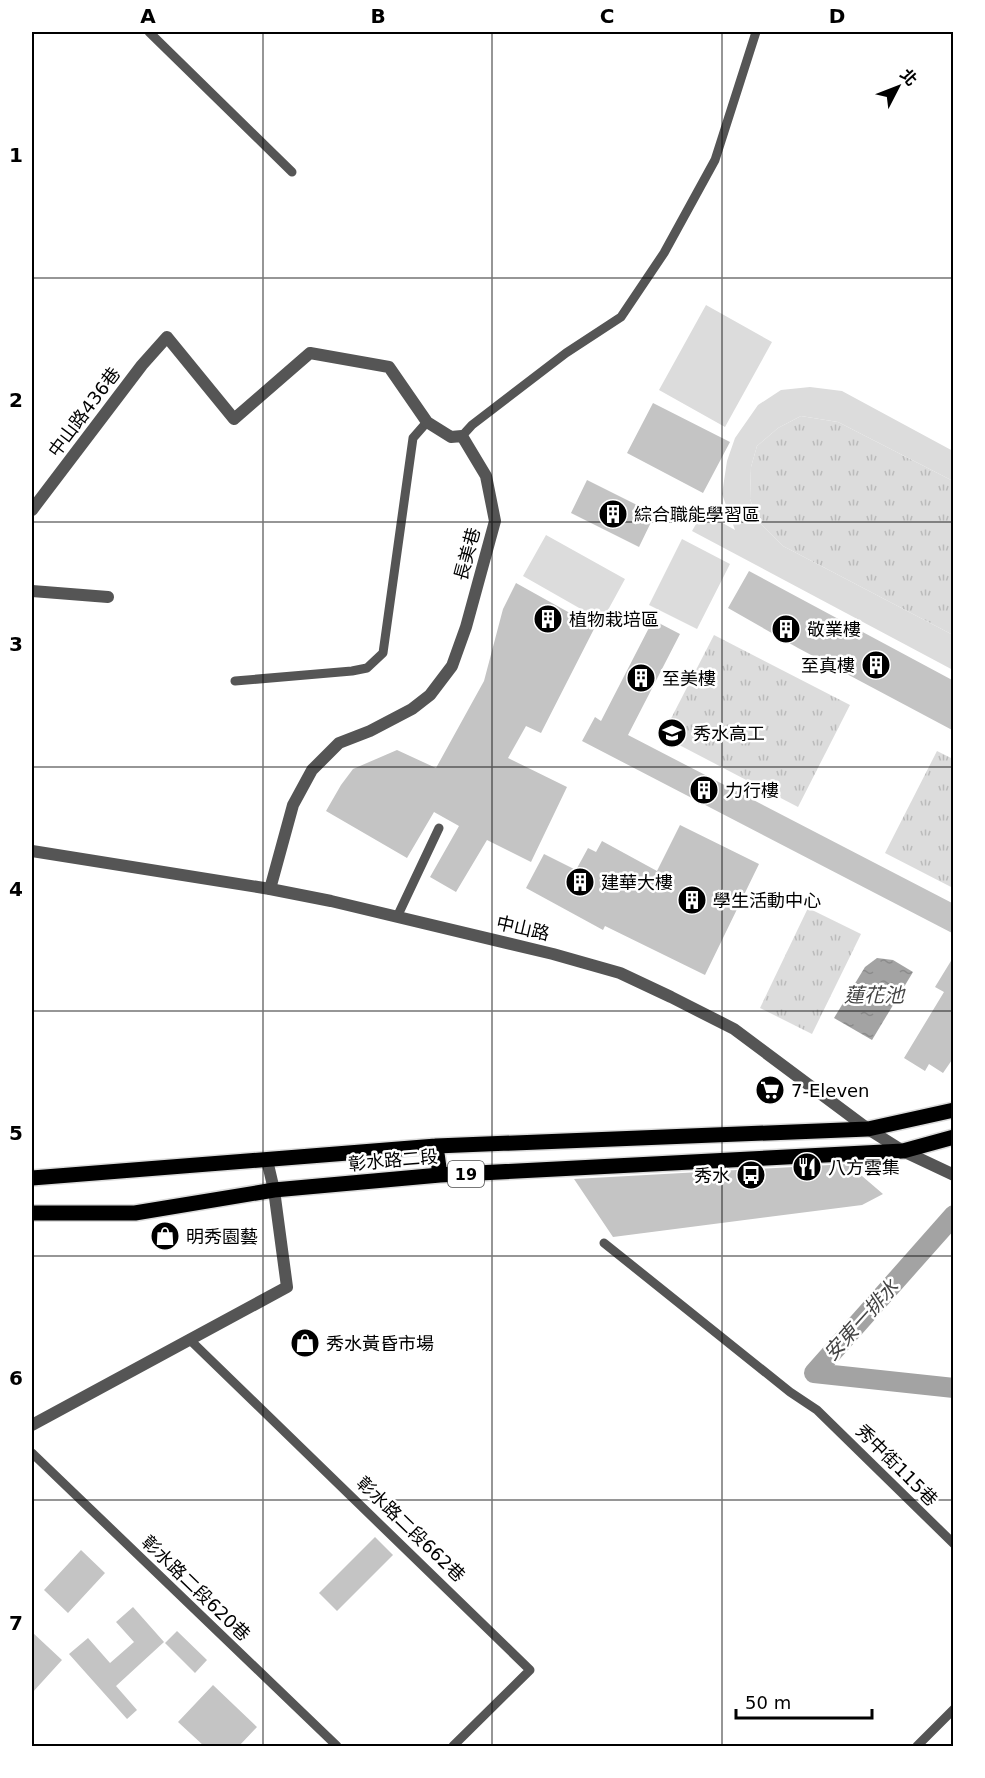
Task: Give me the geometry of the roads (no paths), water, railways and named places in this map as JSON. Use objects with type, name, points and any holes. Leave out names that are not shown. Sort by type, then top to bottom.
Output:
[{"type":"main road","name":"19","points":[[868,1129],[954,1110]]},
{"type":"main road","name":"彰水路二段","points":[[32,1178],[436,1146],[868,1129]]},
{"type":"main road","name":"19","points":[[903,1151],[954,1137]]},
{"type":"main road","points":[[436,1146],[440,1175]]},
{"type":"main road","name":"彰水路二段","points":[[32,1213],[135,1213],[274,1190],[440,1175],[903,1151]]},
{"type":"street","name":"中山路436巷","points":[[32,510],[141,365],[167,338],[234,419],[310,353],[389,367],[427,422]]},
{"type":"street","points":[[427,422],[451,437],[462,436]]},
{"type":"street","name":"長美巷","points":[[270,889],[293,806],[312,770],[339,743],[370,731],[412,709],[430,695],[452,666],[466,627],[495,521],[486,476],[462,436]]},
{"type":"street","points":[[32,591],[108,597]]},
{"type":"street","name":"中山路","points":[[32,850],[270,889],[553,954],[620,974],[734,1029],[868,1129],[903,1151],[954,1175]]},
{"type":"street","points":[[32,1425],[287,1287],[274,1190],[267,1160]]},
{"type":"lane","points":[[149,32],[292,172]]},
{"type":"lane","points":[[462,436],[472,425],[566,353],[621,317],[664,253],[715,160],[756,32]]},
{"type":"lane","points":[[235,681],[352,671],[367,668],[383,653],[413,438],[427,422]]},
{"type":"lane","points":[[397,917],[439,828]]},
{"type":"lane","name":"秀中街115巷","points":[[604,1243],[790,1392],[817,1410],[954,1544]]},
{"type":"lane","name":"彰水路二段662巷","points":[[189,1339],[530,1670],[453,1746]]},
{"type":"lane","name":"彰水路二段620巷","points":[[32,1453],[337,1746]]},
{"type":"lane","points":[[917,1746],[954,1709]]},
{"type":"water","name":"蓮花池","points":[[877,958],[893,960],[913,972],[872,1040],[834,1018],[865,967]]},
{"type":"waterway","name":"安東一排水","points":[[954,1215],[814,1373],[954,1388]]},
{"type":"place","name":"綜合職能學習區","points":[[613,514]]},
{"type":"place","name":"植物栽培區","points":[[548,619]]},
{"type":"place","name":"敬業樓","points":[[786,629]]},
{"type":"place","name":"至真樓","points":[[876,665]]},
{"type":"place","name":"至美樓","points":[[641,678]]},
{"type":"place","name":"秀水高工","points":[[672,733]]},
{"type":"place","name":"力行樓","points":[[704,790]]},
{"type":"place","name":"建華大樓","points":[[580,882]]},
{"type":"place","name":"學生活動中心","points":[[692,900]]},
{"type":"place","name":"7-Eleven","points":[[770,1090]]},
{"type":"place","name":"八方雲集","points":[[807,1167]]},
{"type":"place","name":"秀水","points":[[751,1175]]},
{"type":"place","name":"明秀園藝","points":[[165,1236]]},
{"type":"place","name":"秀水黃昏市場","points":[[305,1343]]}]
